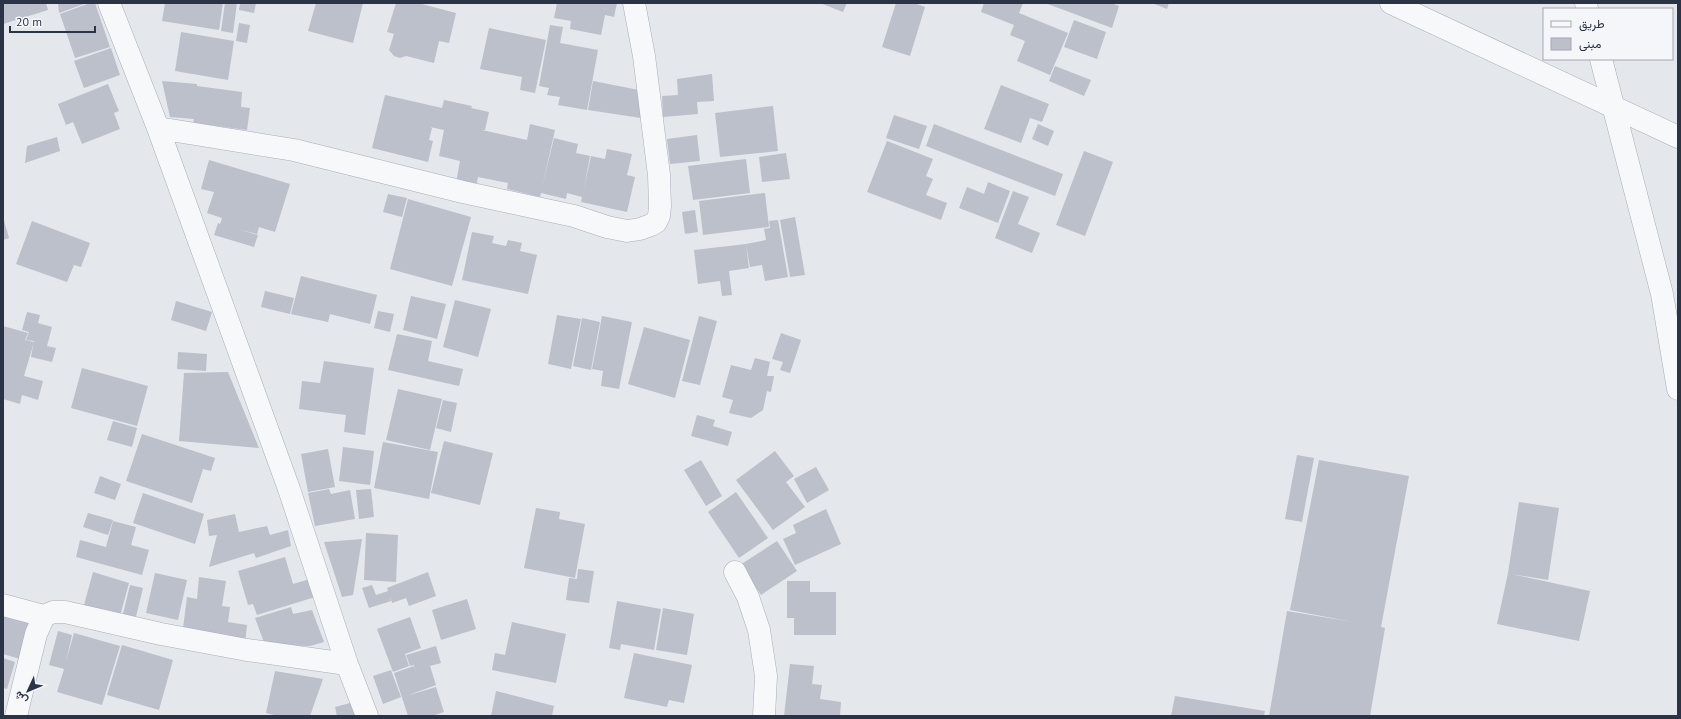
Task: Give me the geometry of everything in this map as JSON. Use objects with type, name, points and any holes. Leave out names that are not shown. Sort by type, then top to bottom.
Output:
[{"type":"street","points":[[109,3],[158,128],[289,489],[347,664],[367,716]]},
{"type":"street","points":[[158,128],[294,150],[463,192],[574,216],[607,227],[627,231],[640,229],[656,222],[659,216],[660,206],[659,175],[644,56],[634,3]]},
{"type":"street","points":[[1391,3],[1677,135]]},
{"type":"street","points":[[1601,60],[1662,294],[1678,389]]},
{"type":"street","points":[[735,572],[748,597],[759,630],[766,676],[764,716]]},
{"type":"street","points":[[3,605],[44,616],[53,612],[65,612],[176,637],[247,650],[347,664]]},
{"type":"street","points":[[16,716],[34,642],[44,616]]},
{"type":"building","points":[[3,3],[46,3],[48,10],[3,24]]},
{"type":"building","points":[[58,3],[87,3],[59,13]]},
{"type":"building","points":[[90,3],[95,3],[110,47],[75,58],[60,14]]},
{"type":"building","points":[[165,3],[223,3],[219,30],[162,21]]},
{"type":"building","points":[[225,3],[237,3],[233,33],[221,31]]},
{"type":"building","points":[[240,3],[256,3],[254,13],[239,10]]},
{"type":"building","points":[[316,3],[363,3],[353,43],[308,31]]},
{"type":"building","points":[[396,3],[418,3],[456,13],[449,43],[439,41],[434,63],[406,56],[400,58],[394,56],[389,50],[394,34],[387,32]]},
{"type":"building","points":[[557,3],[617,3],[614,17],[605,15],[601,35],[570,29],[571,21],[554,18]]},
{"type":"building","points":[[820,3],[847,3],[843,12]]},
{"type":"building","points":[[896,3],[914,3],[925,7],[910,56],[882,47]]},
{"type":"building","points":[[984,3],[1023,3],[1019,13],[1068,33],[1050,75],[1017,61],[1025,41],[1010,35],[1014,25],[981,12]]},
{"type":"building","points":[[1045,3],[1111,3],[1119,6],[1112,28]]},
{"type":"building","points":[[1152,3],[1169,3],[1167,9]]},
{"type":"building","points":[[1074,20],[1106,32],[1097,59],[1064,47]]},
{"type":"building","points":[[239,23],[250,25],[247,43],[236,41]]},
{"type":"building","points":[[550,25],[563,27],[560,43],[598,50],[587,110],[558,105],[560,97],[547,95],[549,88],[539,86]]},
{"type":"building","points":[[489,28],[546,40],[535,93],[520,90],[522,77],[480,69]]},
{"type":"building","points":[[181,32],[234,41],[228,80],[175,71]]},
{"type":"building","points":[[111,48],[120,75],[84,88],[74,61]]},
{"type":"building","points":[[1055,66],[1091,80],[1084,96],[1049,81]]},
{"type":"building","points":[[712,74],[714,101],[697,102],[698,114],[663,117],[662,96],[678,95],[677,79]]},
{"type":"building","points":[[162,81],[197,84],[197,86],[242,92],[241,107],[250,108],[247,130],[193,123],[194,119],[170,117]]},
{"type":"building","points":[[593,81],[639,90],[641,118],[588,110]]},
{"type":"building","points":[[108,84],[119,111],[114,113],[120,129],[82,144],[73,122],[66,125],[58,104]]},
{"type":"building","points":[[1001,85],[1049,104],[1042,122],[1030,118],[1021,143],[984,129]]},
{"type":"building","points":[[385,95],[442,108],[444,100],[472,106],[471,108],[489,112],[485,130],[482,130],[527,140],[530,124],[555,130],[542,187],[554,138],[578,144],[576,153],[590,156],[584,188],[591,156],[605,159],[607,149],[632,154],[627,175],[635,177],[627,212],[581,202],[582,197],[567,193],[566,199],[541,193],[540,197],[507,189],[508,183],[478,177],[475,192],[455,188],[460,161],[439,156],[444,130],[430,127],[432,128],[429,140],[433,141],[428,162],[372,148]]},
{"type":"building","points":[[773,106],[778,151],[720,157],[715,113]]},
{"type":"building","points":[[894,115],[927,126],[919,149],[886,138]]},
{"type":"building","points":[[934,124],[1063,174],[1055,196],[926,146]]},
{"type":"building","points":[[1038,124],[1054,131],[1048,146],[1032,139]]},
{"type":"building","points":[[697,135],[700,161],[670,164],[667,139]]},
{"type":"building","points":[[57,137],[60,151],[25,163],[27,146]]},
{"type":"building","points":[[887,141],[933,159],[926,176],[933,179],[926,195],[947,203],[941,220],[867,192]]},
{"type":"building","points":[[1084,151],[1113,162],[1085,236],[1056,225]]},
{"type":"building","points":[[786,153],[790,179],[762,182],[759,157]]},
{"type":"building","points":[[746,159],[750,193],[693,200],[688,166]]},
{"type":"building","points":[[209,160],[290,184],[275,232],[259,227],[257,234],[238,229],[258,235],[254,247],[214,235],[218,223],[220,224],[222,218],[207,213],[214,192],[201,189]]},
{"type":"building","points":[[988,182],[1010,191],[998,223],[959,208],[967,187],[984,194]]},
{"type":"building","points":[[1013,191],[1029,197],[1018,224],[1040,233],[1032,253],[995,238]]},
{"type":"building","points":[[765,193],[769,227],[703,235],[699,201]]},
{"type":"building","points":[[388,194],[407,198],[402,217],[383,212]]},
{"type":"building","points":[[408,199],[471,217],[452,286],[390,269]]},
{"type":"building","points":[[695,210],[698,232],[685,234],[682,212]]},
{"type":"building","points":[[3,217],[9,238],[3,240]]},
{"type":"building","points":[[795,217],[805,275],[790,277],[780,220]]},
{"type":"building","points":[[778,220],[788,277],[765,281],[762,265],[750,267],[746,244],[766,240],[764,229],[770,228],[769,221]]},
{"type":"building","points":[[32,221],[90,243],[81,267],[74,265],[67,282],[16,264]]},
{"type":"building","points":[[472,232],[494,236],[492,243],[506,246],[508,240],[522,243],[520,251],[537,255],[528,294],[462,280]]},
{"type":"building","points":[[746,244],[749,268],[729,271],[732,295],[722,296],[720,281],[698,284],[694,250]]},
{"type":"building","points":[[301,276],[377,295],[370,324],[330,314],[328,322],[291,314]]},
{"type":"building","points":[[265,291],[294,298],[290,314],[261,307]]},
{"type":"building","points":[[411,296],[446,304],[437,339],[403,330]]},
{"type":"building","points":[[455,300],[491,309],[478,357],[443,347]]},
{"type":"building","points":[[176,301],[212,312],[206,331],[171,320]]},
{"type":"building","points":[[378,311],[394,314],[390,332],[374,328]]},
{"type":"building","points":[[27,312],[40,315],[38,323],[52,327],[47,346],[56,348],[52,362],[31,357],[34,341],[26,340],[29,332],[22,330]]},
{"type":"building","points":[[557,315],[581,319],[571,369],[548,364]]},
{"type":"building","points":[[602,316],[632,322],[619,389],[601,386],[603,371],[592,369]]},
{"type":"building","points":[[699,316],[717,321],[700,385],[682,381]]},
{"type":"building","points":[[582,318],[600,322],[591,370],[573,366]]},
{"type":"building","points":[[3,326],[28,333],[25,340],[34,342],[24,376],[43,381],[38,400],[22,395],[20,404],[3,399]]},
{"type":"building","points":[[644,327],[690,340],[675,398],[628,384]]},
{"type":"building","points":[[781,333],[801,340],[790,373],[780,370],[783,362],[772,359]]},
{"type":"building","points":[[397,334],[432,341],[428,361],[463,369],[459,386],[388,370]]},
{"type":"building","points":[[178,352],[207,354],[206,371],[177,369]]},
{"type":"building","points":[[755,358],[770,362],[767,376],[774,376],[771,392],[767,391],[763,410],[751,418],[729,413],[733,400],[722,397],[731,365],[751,370]]},
{"type":"building","points":[[324,361],[374,368],[365,435],[344,432],[346,415],[299,409],[302,381],[320,383]]},
{"type":"building","points":[[82,368],[148,386],[137,426],[71,408]]},
{"type":"building","points":[[228,372],[259,448],[179,441],[184,373]]},
{"type":"building","points":[[398,389],[442,399],[430,450],[386,440]]},
{"type":"building","points":[[443,400],[457,403],[451,432],[436,428]]},
{"type":"building","points":[[697,415],[715,420],[713,426],[732,432],[728,446],[691,436]]},
{"type":"building","points":[[113,421],[137,428],[132,447],[107,440]]},
{"type":"building","points":[[142,434],[215,458],[211,471],[203,469],[192,503],[126,481]]},
{"type":"building","points":[[444,441],[493,453],[480,505],[431,493]]},
{"type":"building","points":[[383,442],[438,452],[429,499],[374,488]]},
{"type":"building","points":[[343,447],[374,451],[370,485],[339,481]]},
{"type":"building","points":[[328,449],[335,487],[308,492],[301,454]]},
{"type":"building","points":[[775,451],[794,476],[786,482],[805,507],[773,530],[736,480]]},
{"type":"building","points":[[1297,455],[1314,458],[1302,522],[1285,519]]},
{"type":"building","points":[[701,460],[722,496],[706,506],[684,470]]},
{"type":"building","points":[[1319,460],[1409,476],[1381,627],[1385,628],[1370,716],[1269,716],[1287,611],[1353,622],[1290,610]]},
{"type":"building","points":[[816,467],[829,490],[807,503],[794,479]]},
{"type":"building","points":[[100,476],[121,484],[115,500],[94,493]]},
{"type":"building","points":[[329,489],[331,494],[350,490],[355,519],[315,526],[308,493]]},
{"type":"building","points":[[371,489],[374,517],[359,519],[356,490]]},
{"type":"building","points":[[736,492],[768,538],[739,558],[708,512]]},
{"type":"building","points":[[143,493],[204,514],[195,544],[133,523]]},
{"type":"building","points":[[1519,502],[1559,508],[1548,580],[1511,574],[1590,591],[1579,641],[1497,624],[1508,573]]},
{"type":"building","points":[[536,508],[560,512],[559,519],[585,524],[575,578],[524,568]]},
{"type":"building","points":[[826,509],[841,544],[795,565],[783,539],[796,533],[793,525]]},
{"type":"building","points":[[88,513],[113,520],[108,535],[83,527]]},
{"type":"building","points":[[235,514],[239,532],[267,526],[270,535],[288,530],[291,546],[256,558],[254,553],[209,567],[217,535],[209,536],[207,520]]},
{"type":"building","points":[[113,521],[136,527],[131,545],[149,550],[142,575],[76,557],[80,540],[106,547]]},
{"type":"building","points":[[366,533],[398,535],[396,582],[364,580]]},
{"type":"building","points":[[362,539],[353,595],[342,597],[324,542]]},
{"type":"building","points":[[777,541],[797,571],[761,595],[740,565]]},
{"type":"building","points":[[285,557],[293,584],[310,579],[315,597],[257,615],[253,604],[248,605],[238,571]]},
{"type":"building","points":[[578,569],[594,571],[589,603],[566,600],[569,578],[577,579]]},
{"type":"building","points":[[93,572],[129,583],[120,616],[84,605]]},
{"type":"building","points":[[428,572],[436,596],[409,606],[406,598],[392,603],[390,596],[391,601],[369,608],[362,588],[372,585],[376,595],[388,591],[387,588]]},
{"type":"building","points":[[155,573],[187,580],[178,620],[146,613]]},
{"type":"building","points":[[199,577],[226,581],[222,606],[230,607],[228,622],[247,625],[245,644],[182,636],[187,597],[197,599]]},
{"type":"building","points":[[787,581],[810,581],[810,592],[836,592],[836,635],[794,635],[794,618],[787,618]]},
{"type":"building","points":[[130,585],[143,588],[135,621],[122,618]]},
{"type":"building","points":[[467,599],[476,629],[441,640],[432,610]]},
{"type":"building","points":[[617,601],[661,609],[654,650],[621,644],[620,650],[609,648]]},
{"type":"building","points":[[291,607],[293,614],[312,610],[324,642],[310,646],[265,645],[255,618]]},
{"type":"building","points":[[663,608],[694,614],[687,655],[656,650]]},
{"type":"building","points":[[3,616],[30,623],[20,659],[3,654]]},
{"type":"building","points":[[410,617],[421,648],[405,654],[409,666],[393,672],[377,629]]},
{"type":"building","points":[[512,622],[566,634],[556,683],[492,670],[495,653],[505,655]]},
{"type":"building","points":[[58,631],[72,635],[66,661],[74,633],[120,646],[102,705],[57,692],[64,669],[49,665]]},
{"type":"building","points":[[122,645],[173,660],[159,710],[107,695]]},
{"type":"building","points":[[436,646],[441,663],[430,666],[436,685],[406,696],[436,687],[444,712],[432,716],[408,716],[394,673],[414,666],[416,671],[414,665],[410,666],[406,655]]},
{"type":"building","points":[[634,653],[692,665],[684,703],[669,700],[667,707],[624,698]]},
{"type":"building","points":[[3,658],[15,662],[7,689],[3,688]]},
{"type":"building","points":[[790,664],[814,666],[812,684],[822,685],[820,699],[841,702],[840,716],[784,716]]},
{"type":"building","points":[[391,670],[401,697],[383,704],[373,676]]},
{"type":"building","points":[[275,671],[323,679],[310,716],[278,716],[266,713]]},
{"type":"building","points":[[496,691],[554,706],[552,716],[491,716]]},
{"type":"building","points":[[1175,696],[1265,711],[1264,716],[1171,716]]},
{"type":"building","points":[[354,702],[357,716],[337,716],[335,707]]}]
